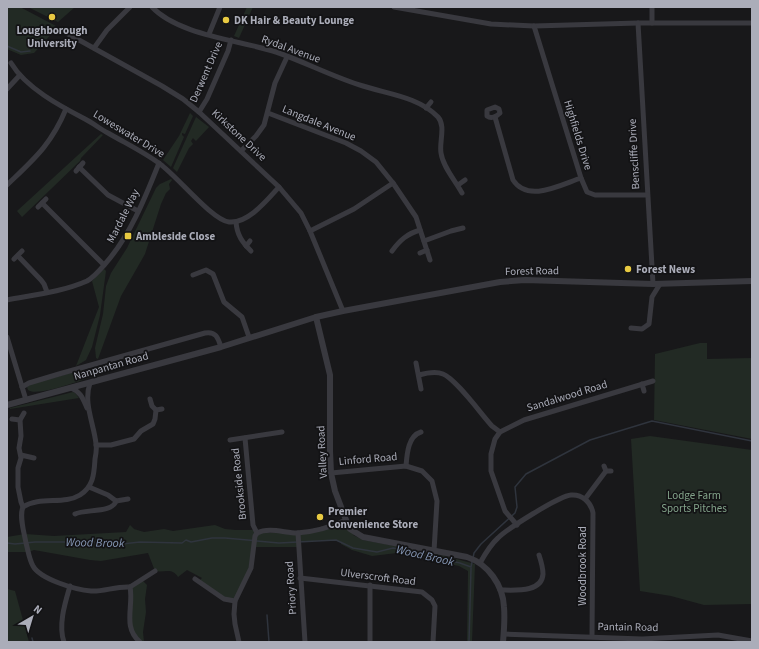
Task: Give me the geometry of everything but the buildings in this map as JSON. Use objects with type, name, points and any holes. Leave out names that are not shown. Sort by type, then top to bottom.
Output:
[{"type":"street","points":[[94,48],[107,30],[130,7]]},
{"type":"street","name":"Rydal Avenue","points":[[152,7],[165,18],[175,23],[287,56],[348,81],[414,101],[426,108],[438,117],[442,125],[441,152],[443,160],[462,193]]},
{"type":"street","name":"Derwent Drive","points":[[209,34],[220,7]]},
{"type":"street","points":[[394,7],[408,8],[482,24],[534,26],[652,23],[752,23]]},
{"type":"street","points":[[652,7],[652,23]]},
{"type":"street","name":"Benscliffe Drive","points":[[638,24],[646,195],[652,284]]},
{"type":"street","name":"Highfields Drive","points":[[534,26],[580,178],[587,192],[595,195],[646,195]]},
{"type":"street","name":"Kirkstone Drive","points":[[61,30],[183,99],[199,112],[279,187],[296,206],[310,231],[343,311]]},
{"type":"street","name":"Derwent Drive","points":[[199,112],[207,99],[228,51],[231,40]]},
{"type":"street","points":[[241,151],[261,130],[268,113],[275,84],[287,56]]},
{"type":"street","name":"Loweswater Drive","points":[[11,63],[20,75],[50,100],[160,163],[218,218],[227,222],[236,222]]},
{"type":"street","points":[[7,89],[20,75]]},
{"type":"street","points":[[426,108],[431,102]]},
{"type":"street","points":[[7,185],[41,152],[49,142],[66,109]]},
{"type":"street","name":"Langdale Avenue","points":[[268,113],[346,143],[361,151],[376,162],[393,183],[416,217],[430,260]]},
{"type":"street","points":[[495,117],[513,180],[521,189],[539,192],[580,178]]},
{"type":"street","name":"Mardale Way","points":[[7,300],[64,289],[87,280],[97,273],[120,246],[160,163]]},
{"type":"street","points":[[79,167],[108,195],[138,211]]},
{"type":"street","points":[[458,185],[465,180]]},
{"type":"street","points":[[310,231],[354,209],[393,183]]},
{"type":"street","points":[[252,251],[248,243],[239,237],[236,222],[242,221],[252,215],[279,187]]},
{"type":"street","points":[[42,203],[104,265]]},
{"type":"street","points":[[424,240],[451,233],[463,228]]},
{"type":"street","points":[[392,251],[403,237],[420,230]]},
{"type":"street","points":[[420,253],[427,250]]},
{"type":"street","points":[[18,256],[41,280],[47,292]]},
{"type":"street","points":[[193,275],[206,270],[213,274],[224,302],[242,317],[249,338]]},
{"type":"street","name":"Forest Road","points":[[316,317],[500,282],[525,280],[660,284],[752,281]]},
{"type":"street","points":[[631,328],[642,329],[649,324],[652,297],[660,284]]},
{"type":"street","name":"Nanpantan Road","points":[[7,405],[221,347],[316,317]]},
{"type":"street","name":"Valley Road","points":[[316,317],[330,375],[331,473],[350,529],[363,537],[467,557],[478,561]]},
{"type":"street","name":"Nanpantan Road","points":[[22,387],[29,383],[52,376],[205,333],[214,333],[218,338],[221,347]]},
{"type":"street","points":[[7,337],[26,400]]},
{"type":"street","points":[[416,363],[421,389]]},
{"type":"street","points":[[419,375],[442,373],[452,379],[492,426],[500,432],[495,439],[491,454],[491,471],[508,516],[515,522]]},
{"type":"street","name":"Sandalwood Road","points":[[500,432],[524,420],[653,381]]},
{"type":"street","points":[[89,414],[88,390],[90,383]]},
{"type":"street","points":[[642,384],[644,391]]},
{"type":"street","points":[[23,506],[31,503],[72,498],[81,494],[89,487],[92,481],[96,445],[89,414],[81,394],[71,388]]},
{"type":"street","points":[[96,445],[111,445],[119,442],[134,441],[141,431],[152,424],[155,419],[156,410],[152,406],[150,400]]},
{"type":"street","points":[[156,410],[162,409]]},
{"type":"street","points":[[24,413],[20,420],[21,436],[19,448],[21,458],[18,468],[18,487],[20,502],[23,506],[22,514],[27,548],[33,567],[37,572],[43,576],[70,586],[91,591],[120,586],[130,587],[155,571]]},
{"type":"street","points":[[12,419],[20,420]]},
{"type":"street","name":"Brookside Road","points":[[230,440],[282,432]]},
{"type":"street","name":"Linford Road","points":[[406,466],[409,447],[418,432]]},
{"type":"street","name":"Brookside Road","points":[[245,438],[253,525],[257,533],[268,531],[298,533],[327,527],[346,520]]},
{"type":"street","points":[[21,455],[34,458]]},
{"type":"street","name":"Linford Road","points":[[331,473],[406,466],[422,471],[428,476],[436,490],[437,500],[434,551]]},
{"type":"street","points":[[504,642],[504,608],[500,590],[489,571],[478,561],[491,545],[515,522],[530,516],[564,497],[571,495],[585,499],[607,469]]},
{"type":"street","points":[[89,487],[116,501],[128,499]]},
{"type":"street","name":"Woodbrook Road","points":[[585,499],[590,504],[593,513],[592,636]]},
{"type":"street","points":[[77,511],[109,509],[115,504],[116,501]]},
{"type":"street","points":[[239,642],[234,619],[235,601],[251,568],[254,542],[257,533]]},
{"type":"street","name":"Priory Road","points":[[298,533],[305,642]]},
{"type":"street","points":[[500,590],[528,589],[537,585],[542,579],[543,573],[539,555]]},
{"type":"street","name":"Ulverscroft Road","points":[[300,578],[422,592],[432,600],[435,606],[433,642]]},
{"type":"street","points":[[199,579],[224,599],[235,601]]},
{"type":"street","points":[[370,585],[370,642]]},
{"type":"street","points":[[64,642],[62,635],[63,617],[70,586]]},
{"type":"street","points":[[130,587],[131,598],[129,617],[131,628],[138,642]]},
{"type":"street","name":"Pantain Road","points":[[504,634],[592,636],[642,640],[718,635],[752,641]]},
{"type":"green space","points":[[7,7],[20,7],[56,26],[52,28],[37,21],[55,30],[34,53],[21,55],[7,49]]},
{"type":"green space","points":[[28,7],[75,7],[58,22]]},
{"type":"green space","points":[[247,7],[253,7],[239,38],[234,36]]},
{"type":"green space","points":[[190,113],[193,116],[185,134],[182,133],[184,137],[171,167],[163,160],[179,136]]},
{"type":"green space","points":[[196,117],[209,127],[196,141],[193,138],[191,141],[193,144],[189,148],[177,172],[173,168]]},
{"type":"green space","points":[[101,134],[103,135],[81,158],[80,161],[22,217],[17,211]]},
{"type":"green space","points":[[171,179],[172,180],[169,184],[170,189],[166,193],[161,204],[145,254],[121,296],[98,359],[96,358],[95,348],[103,314],[106,286],[111,273],[127,248],[156,188],[160,184]]},
{"type":"green space","points":[[104,269],[106,271],[100,315],[92,347],[86,360],[76,366],[99,307],[92,281]]},
{"type":"green space","points":[[700,343],[707,343],[707,359],[752,358],[752,439],[654,420],[655,354]]},
{"type":"green space","points":[[82,370],[91,377],[49,390],[33,392],[28,390],[27,387],[31,384]]},
{"type":"green space","points":[[73,392],[79,398],[10,409],[10,408]]},
{"type":"green space","name":"Lodge Farm Sports Pitches","points":[[650,436],[752,450],[752,604],[704,605],[671,596],[640,591],[631,439]]},
{"type":"green space","points":[[346,520],[356,533],[353,535],[363,540],[434,553],[475,564],[472,642],[467,642],[468,571],[459,566],[397,553],[372,556],[352,550],[336,540],[298,542],[298,547],[254,547],[252,560],[235,601],[224,599],[199,581],[202,578],[187,570],[178,577],[170,571],[155,571],[148,553],[101,561],[34,550],[28,552],[7,552],[7,537],[25,534],[54,536],[126,532],[130,525],[134,529],[144,532],[164,529],[173,531],[215,525],[225,529],[255,530],[257,533],[298,533]]},
{"type":"green space","points":[[142,580],[147,585],[145,599],[146,612],[143,632],[144,642],[140,642],[131,628],[130,587]]},
{"type":"green space","points":[[7,589],[15,591],[29,642],[7,642]]},
{"type":"waterway","points":[[7,46],[21,52],[30,51]]},
{"type":"waterway","name":"Wood Brook","points":[[473,558],[474,553],[481,544],[515,513],[517,507],[515,487],[526,474],[590,440],[652,421],[752,441]]},
{"type":"waterway","name":"Wood Brook","points":[[7,543],[108,542],[113,545],[140,542],[182,543],[186,540],[191,542],[212,538],[279,543],[336,540],[353,548],[377,552],[393,548],[460,563],[471,567],[472,562]]},
{"type":"waterway","points":[[469,642],[471,568]]},
{"type":"waterway","points":[[267,615],[269,642]]},
{"type":"waterway","points":[[32,638],[33,642]]},
{"type":"place","name":"Loughborough University","points":[[52,17]]},
{"type":"place","name":"DK Hair & Beauty Lounge","points":[[226,20]]},
{"type":"place","name":"Ambleside Close","points":[[128,236]]},
{"type":"place","name":"Forest News","points":[[628,269]]},
{"type":"place","name":"Premier Convenience Store","points":[[320,517]]}]
